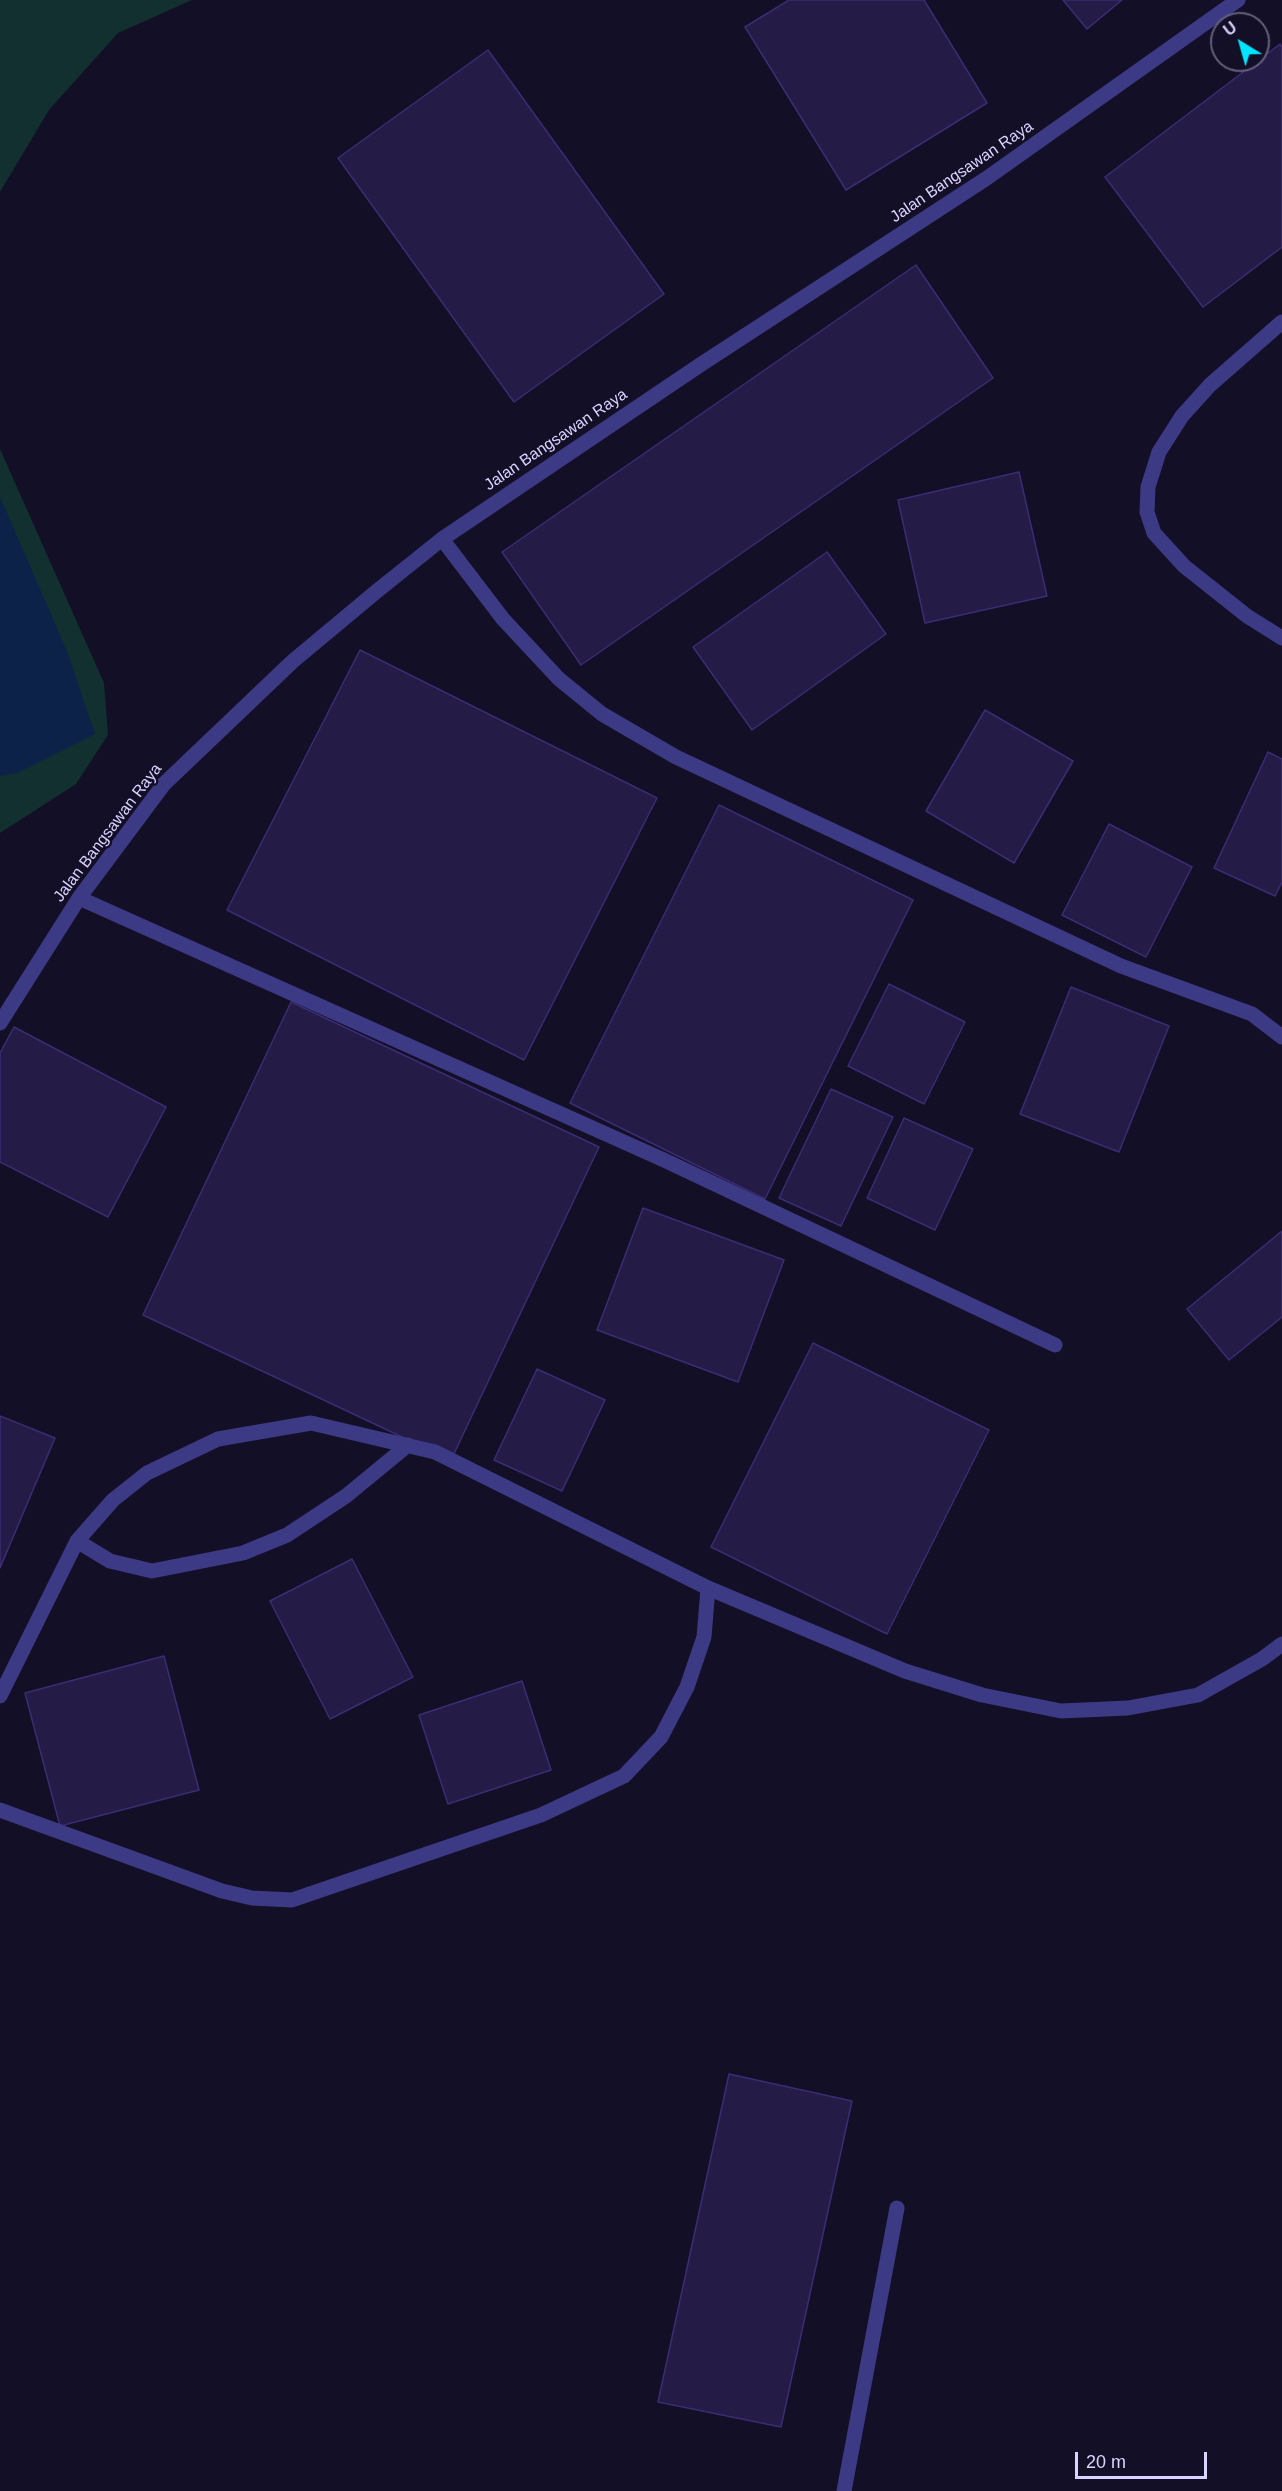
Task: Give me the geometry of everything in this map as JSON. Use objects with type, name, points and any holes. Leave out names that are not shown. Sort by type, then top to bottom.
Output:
[{"type":"street","name":"Jalan Bangsawan Raya","points":[[0,1023],[79,898],[164,784],[293,661],[442,538],[700,365],[987,178],[1238,0]]},
{"type":"street","points":[[1282,322],[1210,385],[1182,416],[1159,452],[1148,487],[1147,512],[1154,533],[1184,566],[1247,616],[1282,638]]},
{"type":"street","points":[[442,538],[503,619],[559,679],[602,714],[676,758],[1121,966],[1252,1014],[1282,1037]]},
{"type":"street","points":[[79,898],[664,1160],[1055,1345]]},
{"type":"street","points":[[0,1696],[77,1541],[113,1500],[147,1473],[218,1439],[311,1423],[435,1452],[708,1588],[905,1671],[982,1695],[1061,1711],[1128,1708],[1198,1695],[1262,1659],[1282,1644]]},
{"type":"street","points":[[77,1541],[110,1561],[153,1571],[243,1553],[287,1535],[346,1496],[408,1445]]},
{"type":"street","points":[[0,1810],[222,1891],[252,1898],[292,1900],[541,1815],[624,1776],[661,1737],[687,1687],[704,1637],[708,1588]]},
{"type":"street","points":[[844,2491],[897,2208]]},
{"type":"green space","points":[[0,0],[192,0],[118,33],[49,110],[0,192]]},
{"type":"green space","points":[[0,449],[104,683],[108,735],[76,784],[0,833]]},
{"type":"water","points":[[0,497],[67,651],[95,734],[17,773],[0,776]]},
{"type":"building","points":[[789,0],[924,0],[987,103],[846,190],[745,27]]},
{"type":"building","points":[[1063,0],[1122,0],[1087,29]]},
{"type":"building","points":[[1280,44],[1282,47],[1282,247],[1203,307],[1105,177],[1243,72],[1270,72],[1270,52]]},
{"type":"building","points":[[488,50],[664,294],[514,402],[338,158]]},
{"type":"building","points":[[916,265],[993,378],[581,665],[502,552]]},
{"type":"building","points":[[1019,472],[1047,596],[925,623],[898,500]]},
{"type":"building","points":[[827,552],[886,634],[752,730],[693,647]]},
{"type":"building","points":[[360,650],[657,798],[524,1060],[227,910]]},
{"type":"building","points":[[985,710],[1073,761],[1014,863],[926,811]]},
{"type":"building","points":[[1268,752],[1282,759],[1282,882],[1275,896],[1214,868]]},
{"type":"building","points":[[719,805],[913,900],[765,1199],[570,1103]]},
{"type":"building","points":[[1109,824],[1192,867],[1146,957],[1062,915]]},
{"type":"building","points":[[889,984],[965,1022],[924,1104],[848,1066]]},
{"type":"building","points":[[1071,987],[1169,1026],[1119,1152],[1020,1114]]},
{"type":"building","points":[[291,1002],[599,1147],[451,1460],[143,1315]]},
{"type":"building","points":[[14,1027],[166,1107],[108,1217],[0,1162],[0,1053]]},
{"type":"building","points":[[831,1089],[893,1117],[841,1226],[779,1198]]},
{"type":"building","points":[[904,1118],[973,1149],[935,1230],[867,1198]]},
{"type":"building","points":[[643,1208],[784,1260],[738,1382],[597,1330]]},
{"type":"building","points":[[1282,1231],[1282,1317],[1229,1360],[1187,1309]]},
{"type":"building","points":[[813,1343],[989,1430],[887,1634],[711,1547]]},
{"type":"building","points":[[537,1369],[605,1400],[562,1491],[494,1460]]},
{"type":"building","points":[[0,1416],[55,1438],[0,1568]]},
{"type":"building","points":[[352,1559],[413,1677],[330,1719],[270,1601]]},
{"type":"building","points":[[164,1656],[199,1790],[60,1826],[25,1693]]},
{"type":"building","points":[[522,1681],[551,1770],[448,1804],[419,1715]]},
{"type":"building","points":[[729,2074],[852,2101],[781,2427],[658,2402]]}]
